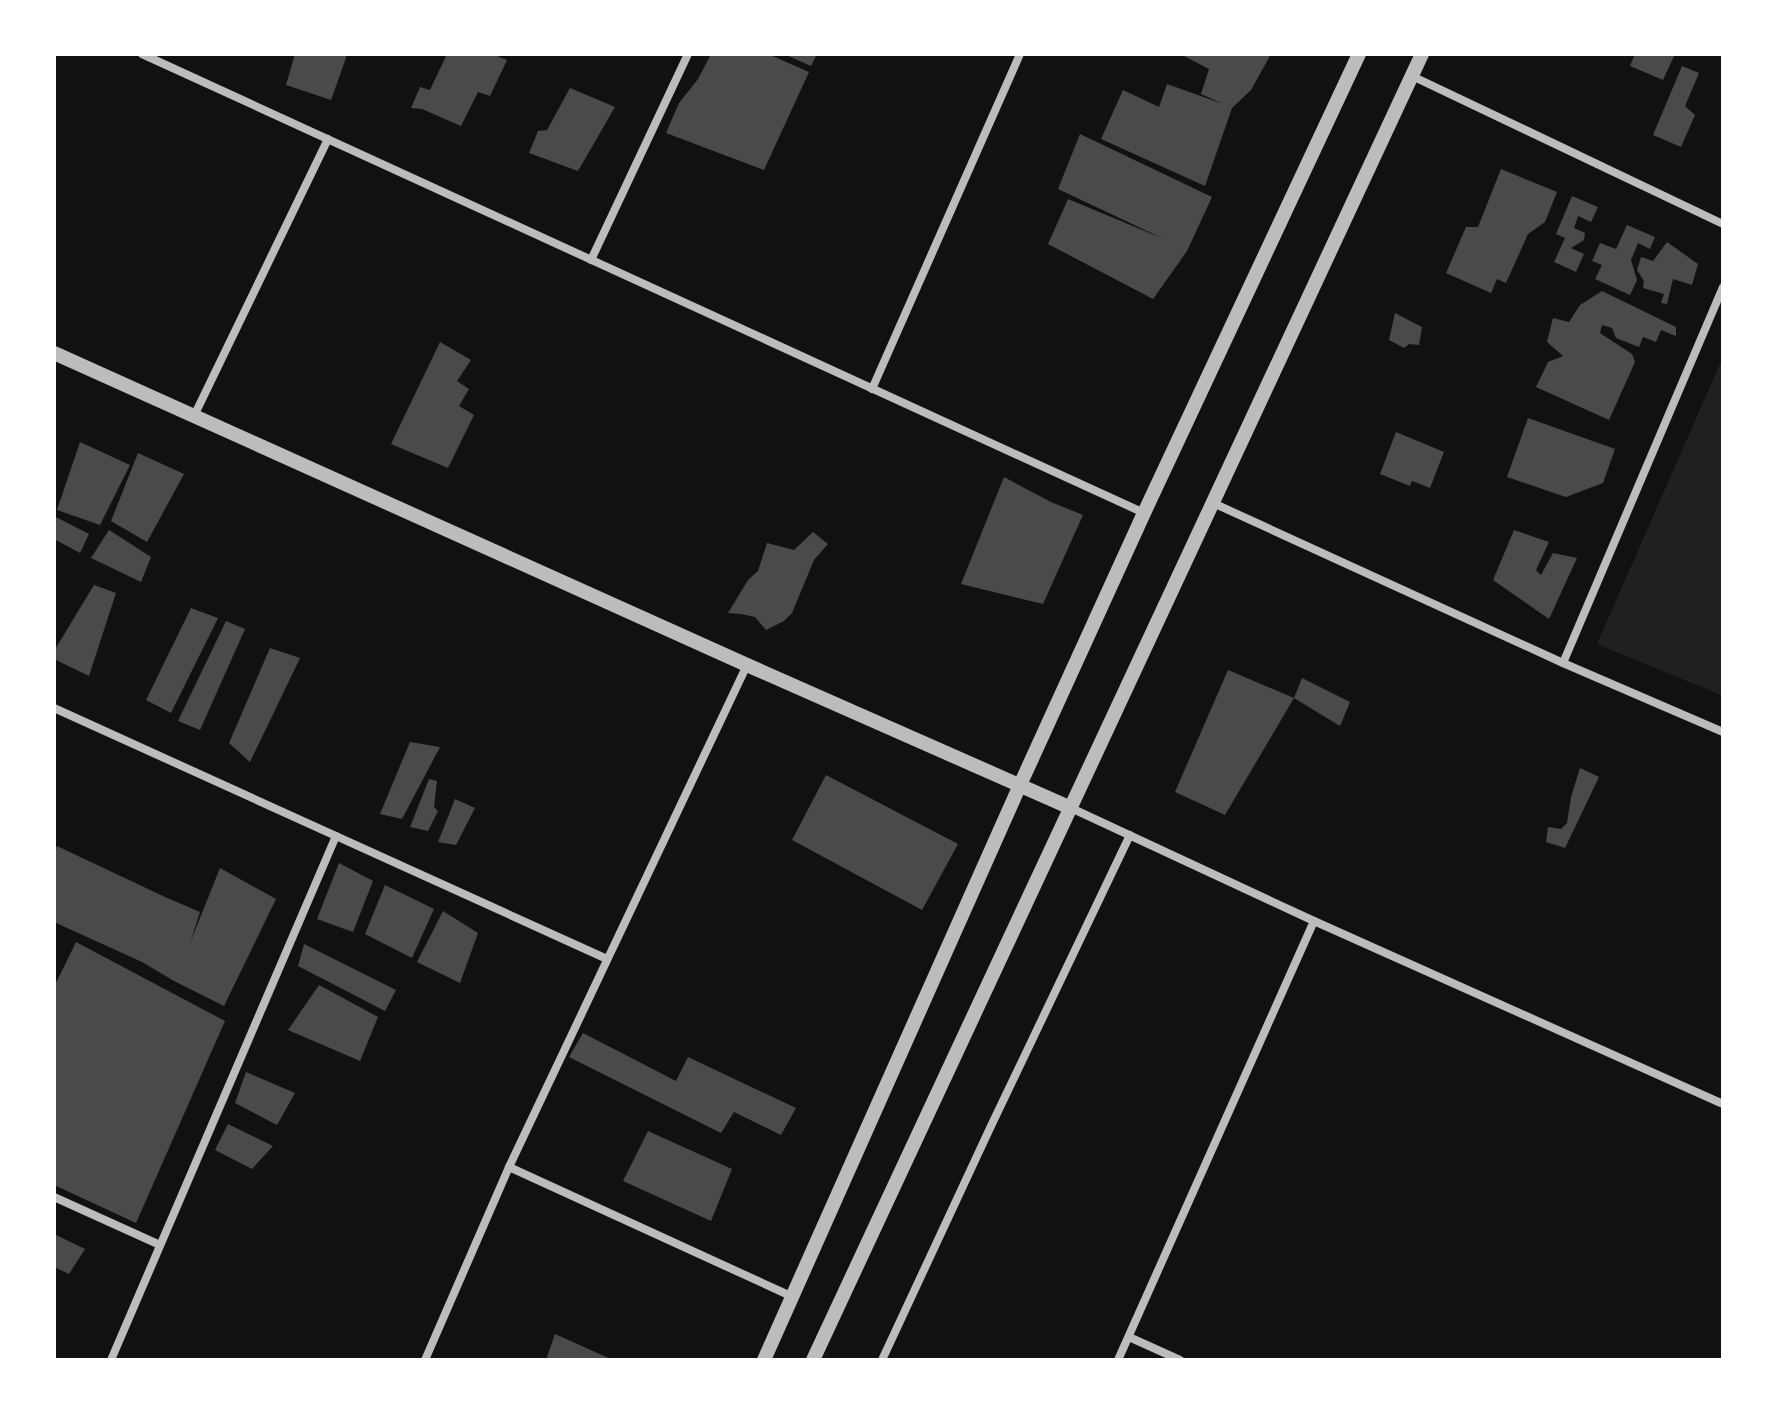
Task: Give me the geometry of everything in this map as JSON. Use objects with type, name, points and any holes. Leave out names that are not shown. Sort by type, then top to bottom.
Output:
[{"type":"street","points":[[142,54],[1144,513]]},
{"type":"street","points":[[591,260],[688,54]]},
{"type":"street","points":[[872,389],[1020,54]]},
{"type":"street","points":[[764,1360],[1020,785],[1359,54]]},
{"type":"street","points":[[813,1360],[1422,54]]},
{"type":"street","points":[[1412,76],[1723,224]]},
{"type":"street","points":[[194,416],[328,139]]},
{"type":"street","points":[[1563,663],[1723,287]]},
{"type":"street","points":[[54,353],[1020,785],[1723,1104]]},
{"type":"street","points":[[1213,503],[1563,663],[1723,732]]},
{"type":"street","points":[[425,1360],[509,1167],[747,665]]},
{"type":"street","points":[[54,708],[607,959]]},
{"type":"street","points":[[882,1360],[1130,835]]},
{"type":"street","points":[[111,1360],[336,836]]},
{"type":"street","points":[[1118,1360],[1314,921]]},
{"type":"street","points":[[509,1167],[793,1297]]},
{"type":"street","points":[[54,1197],[160,1245]]},
{"type":"street","points":[[1129,1337],[1180,1360]]},
{"type":"shaded area","points":[[1723,357],[1723,696],[1597,644]]},
{"type":"building","points":[[295,54],[346,54],[331,100],[286,85]]},
{"type":"building","points":[[447,54],[492,54],[507,60],[490,96],[478,92],[461,126],[422,109],[411,108],[420,87],[430,90]]},
{"type":"building","points":[[711,54],[768,54],[809,72],[764,170],[666,133],[679,103],[698,79]]},
{"type":"building","points":[[784,54],[817,54],[811,66]]},
{"type":"building","points":[[1180,54],[1271,54],[1251,90],[1232,108],[1205,186],[1101,139],[1123,90],[1159,107],[1167,84],[1223,104],[1201,94],[1209,69]]},
{"type":"building","points":[[1635,54],[1675,54],[1663,80],[1630,66]]},
{"type":"building","points":[[1682,66],[1699,73],[1685,106],[1695,115],[1681,147],[1653,135]]},
{"type":"building","points":[[570,88],[615,107],[578,171],[529,153],[538,131],[547,130]]},
{"type":"building","points":[[1080,134],[1212,197],[1187,251],[1153,299],[1048,244],[1068,199],[1164,239],[1058,189]]},
{"type":"building","points":[[1501,169],[1557,192],[1545,222],[1528,234],[1506,283],[1497,279],[1491,293],[1446,273],[1466,227],[1478,227]]},
{"type":"building","points":[[1572,196],[1598,207],[1591,222],[1578,216],[1574,228],[1585,233],[1584,240],[1571,248],[1584,254],[1576,272],[1554,262],[1565,238],[1556,234]]},
{"type":"building","points":[[1627,225],[1655,237],[1650,249],[1638,243],[1631,260],[1637,280],[1630,295],[1595,279],[1602,265],[1592,261],[1600,243],[1616,249]]},
{"type":"building","points":[[1667,242],[1698,264],[1692,285],[1673,279],[1667,304],[1661,303],[1664,294],[1643,288],[1644,281],[1637,270],[1641,257],[1653,261]]},
{"type":"building","points":[[1602,291],[1676,327],[1676,336],[1661,330],[1656,342],[1643,337],[1639,347],[1616,338],[1612,328],[1602,325],[1600,333],[1632,354],[1635,362],[1609,420],[1536,387],[1548,362],[1563,356],[1547,342],[1553,318],[1569,322],[1580,305]]},
{"type":"building","points":[[1395,313],[1422,327],[1419,345],[1409,344],[1404,348],[1389,340]]},
{"type":"building","points":[[440,342],[471,360],[457,381],[469,389],[459,406],[474,415],[448,468],[391,444]]},
{"type":"building","points":[[1528,418],[1615,449],[1603,483],[1566,497],[1507,477]]},
{"type":"building","points":[[1396,432],[1444,452],[1430,488],[1412,481],[1410,486],[1380,474]]},
{"type":"building","points":[[80,442],[130,465],[100,525],[57,510]]},
{"type":"building","points":[[138,453],[184,474],[147,542],[111,521]]},
{"type":"building","points":[[1004,477],[1083,515],[1043,604],[961,584]]},
{"type":"building","points":[[54,516],[89,534],[80,553],[54,539]]},
{"type":"building","points":[[109,530],[151,557],[141,582],[91,558]]},
{"type":"building","points":[[1514,530],[1549,542],[1536,570],[1541,575],[1553,553],[1577,558],[1549,619],[1493,580]]},
{"type":"building","points":[[813,532],[828,544],[814,560],[792,613],[784,621],[766,630],[755,617],[728,613],[748,580],[758,571],[767,543],[794,550]]},
{"type":"building","points":[[94,585],[116,593],[89,676],[54,659],[54,651]]},
{"type":"building","points":[[191,608],[218,618],[171,713],[146,700]]},
{"type":"building","points":[[226,621],[245,629],[200,730],[178,721]]},
{"type":"building","points":[[270,648],[300,658],[250,762],[229,743]]},
{"type":"building","points":[[1228,670],[1294,698],[1225,815],[1175,792]]},
{"type":"building","points":[[1302,678],[1350,702],[1340,726],[1294,698]]},
{"type":"building","points":[[410,742],[440,747],[402,819],[380,814]]},
{"type":"building","points":[[1580,768],[1599,777],[1565,848],[1546,842],[1548,827],[1561,829],[1567,823]]},
{"type":"building","points":[[826,775],[958,844],[922,910],[792,840]]},
{"type":"building","points":[[429,779],[437,781],[434,807],[438,811],[428,831],[410,827]]},
{"type":"building","points":[[455,799],[475,808],[456,845],[438,842]]},
{"type":"building","points":[[57,846],[200,912],[190,943],[220,868],[276,899],[224,1006],[142,962],[54,922],[54,853]]},
{"type":"building","points":[[339,863],[373,881],[353,932],[317,919]]},
{"type":"building","points":[[385,885],[434,909],[412,958],[365,934]]},
{"type":"building","points":[[443,911],[478,933],[460,983],[417,962]]},
{"type":"building","points":[[76,942],[225,1021],[136,1223],[54,1185],[54,987]]},
{"type":"building","points":[[304,944],[396,990],[385,1011],[298,966]]},
{"type":"building","points":[[319,985],[378,1017],[360,1061],[288,1030]]},
{"type":"building","points":[[583,1033],[676,1081],[688,1057],[796,1108],[781,1135],[734,1112],[721,1133],[569,1057]]},
{"type":"building","points":[[246,1072],[295,1093],[277,1125],[235,1103]]},
{"type":"building","points":[[228,1124],[273,1146],[252,1169],[215,1150]]},
{"type":"building","points":[[648,1131],[732,1169],[711,1221],[623,1181]]},
{"type":"building","points":[[54,1234],[85,1249],[69,1274],[54,1267]]},
{"type":"building","points":[[555,1334],[613,1360],[546,1360]]}]
